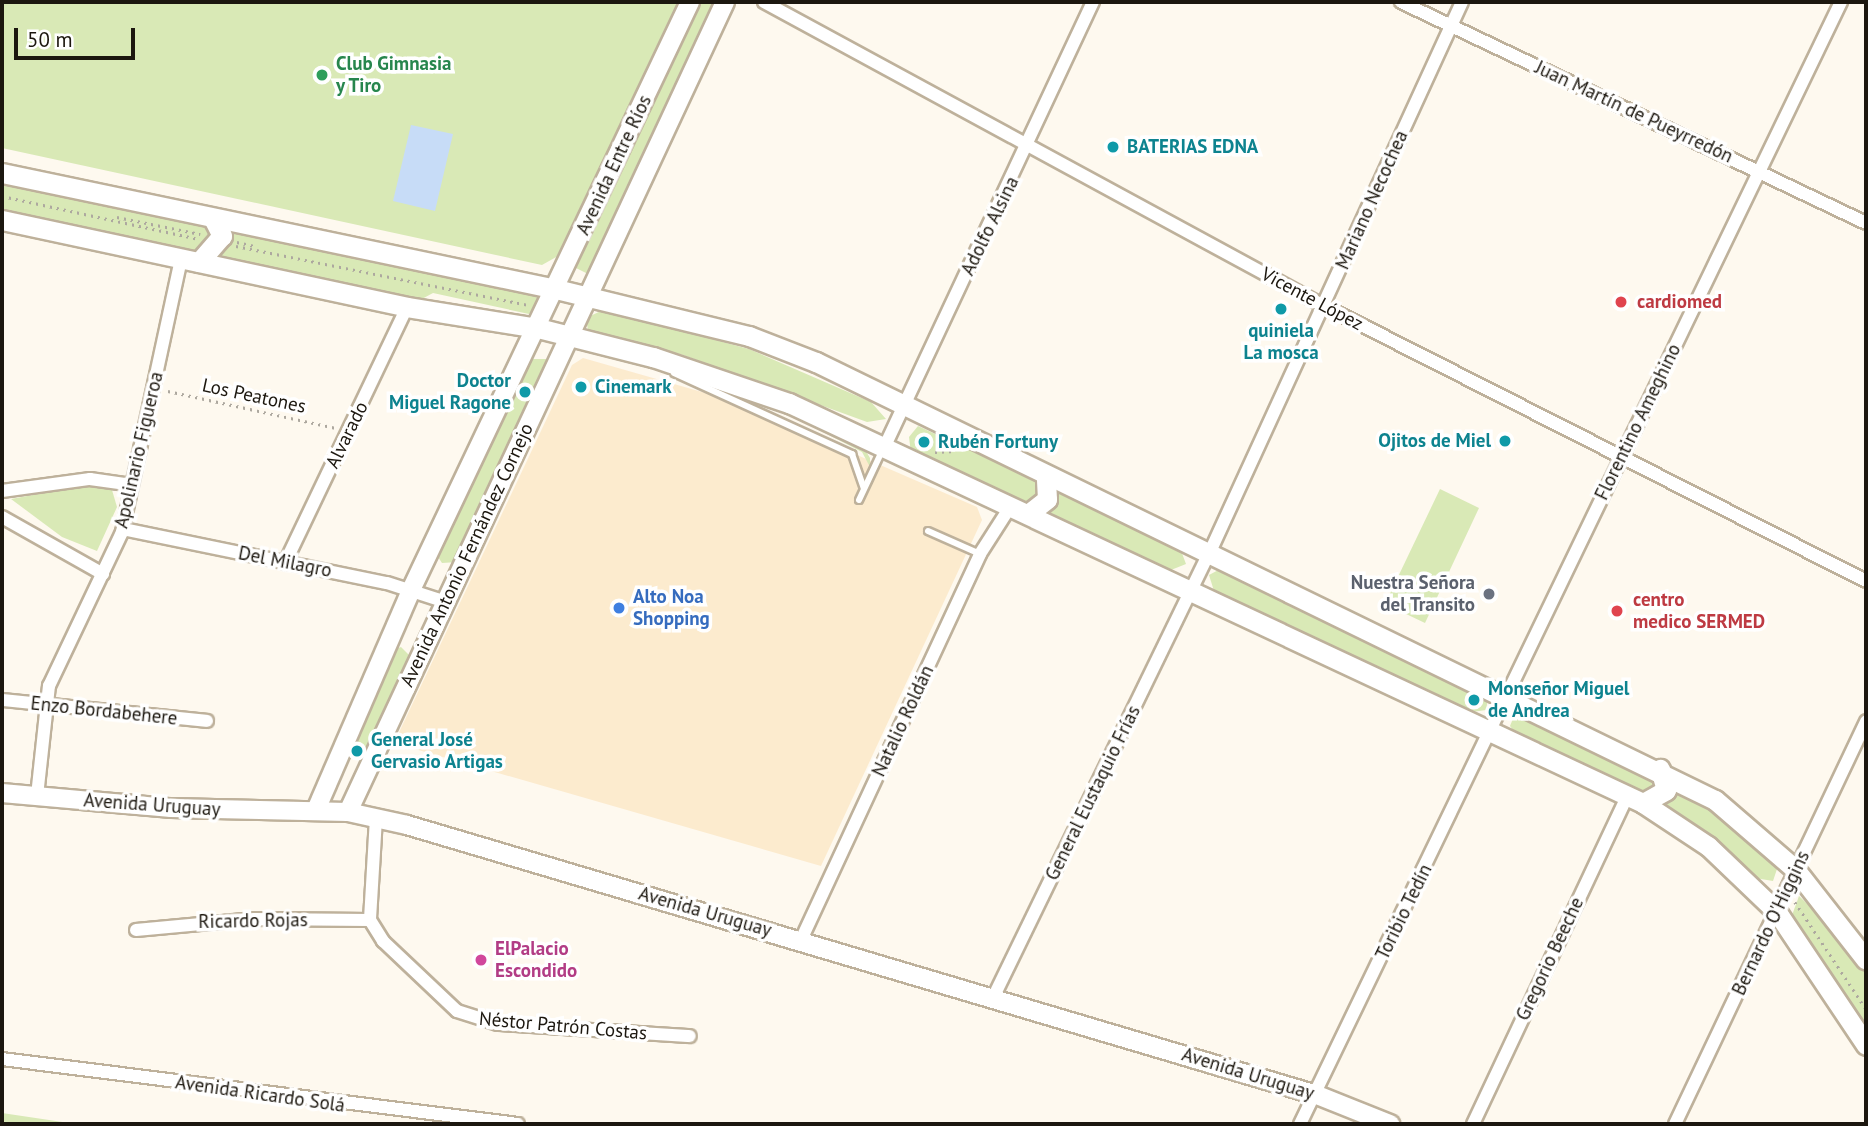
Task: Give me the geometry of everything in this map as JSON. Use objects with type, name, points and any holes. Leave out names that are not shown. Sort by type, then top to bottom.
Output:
[{"type":"main road","points":[[2,173],[213,218],[552,297],[585,298],[749,336],[816,362],[903,409],[1660,769],[1736,814],[1795,869],[1866,960]]},
{"type":"main road","points":[[190,260],[220,241],[213,218]]},
{"type":"main road","points":[[2,220],[407,306],[538,328],[568,338],[653,357],[789,403],[1192,589],[1635,799],[1709,846],[1777,912],[1866,1045]]},
{"type":"main road","points":[[1019,510],[1047,499],[1046,477]]},
{"type":"main road","points":[[1635,799],[1666,790],[1660,769]]},
{"type":"street","name":"Avenida Entre Ríos","points":[[538,328],[690,2]]},
{"type":"street","name":"Avenida Entre Ríos","points":[[585,298],[725,2]]},
{"type":"street","name":"Vicente López","points":[[764,2],[1324,306],[1866,582]]},
{"type":"street","name":"Adolfo Alsina","points":[[884,448],[1029,145],[1093,2]]},
{"type":"street","name":"Juan Martín de Pueyrredón","points":[[1401,2],[1762,171],[1866,223]]},
{"type":"street","name":"Mariano Necochea","points":[[1192,589],[1462,2]]},
{"type":"street","name":"Florentino Ameghino","points":[[1492,730],[1620,458],[1762,171],[1841,2]]},
{"type":"street","name":"Apolinario Figueroa","points":[[37,796],[44,706],[123,529],[153,388],[190,260]]},
{"type":"street","name":"Avenida Antonio Fernández Cornejo","points":[[348,812],[585,298]]},
{"type":"street","name":"Alvarado","points":[[285,562],[407,306]]},
{"type":"street","name":"Avenida Antonio Fernández Cornejo","points":[[316,810],[411,590],[538,328]]},
{"type":"street","points":[[2,491],[90,479],[132,485]]},
{"type":"street","name":"Natalio Roldán","points":[[802,940],[980,554],[1019,510]]},
{"type":"street","points":[[2,517],[103,574]]},
{"type":"street","name":"Del Milagro","points":[[123,529],[411,590],[446,602]]},
{"type":"street","name":"General Eustaquio Frías","points":[[993,998],[1192,589]]},
{"type":"street","name":"Enzo Bordabehere","points":[[2,700],[207,721]]},
{"type":"street","name":"Bernardo O'Higgins","points":[[1675,1124],[1866,722]]},
{"type":"street","name":"Toribio Tedín","points":[[1317,1095],[1492,730]]},
{"type":"street","name":"Avenida Uruguay","points":[[2,793],[171,808],[348,812],[376,818],[802,940],[1317,1095],[1390,1124]]},
{"type":"street","name":"Gregorio Beeche","points":[[1473,1124],[1635,799]]},
{"type":"street","points":[[370,920],[376,818]]},
{"type":"street","name":"Ricardo Rojas","points":[[136,930],[254,919],[370,920]]},
{"type":"street","name":"Néstor Patrón Costas","points":[[370,920],[383,941],[470,1018],[690,1036]]},
{"type":"street","name":"Avenida Ricardo Solá","points":[[2,1059],[518,1124]]},
{"type":"street","points":[[1300,1124],[1317,1095]]},
{"type":"lane","points":[[653,357],[682,378],[852,454],[864,488]]},
{"type":"lane","points":[[781,422],[789,403]]},
{"type":"lane","points":[[859,500],[884,448]]},
{"type":"lane","points":[[929,531],[980,554]]},
{"type":"path","points":[[2,194],[528,305]]},
{"type":"path","points":[[220,241],[552,297]]},
{"type":"path","name":"Los Peatones","points":[[153,388],[349,431]]},
{"type":"path","points":[[929,452],[956,451],[948,445]]},
{"type":"shaded area","name":"Alto Noa Shopping","points":[[583,358],[730,400],[977,507],[982,520],[821,866],[394,743],[572,365]]},
{"type":"green space","name":"Club Gimnasia y Tiro","points":[[2,2],[678,2],[558,256],[542,265],[2,148]]},
{"type":"green space","points":[[701,2],[715,2],[588,274],[576,268]]},
{"type":"green space","points":[[2,182],[204,223],[212,232],[201,253],[2,211]]},
{"type":"green space","points":[[224,231],[534,295],[541,300],[529,314],[433,293],[420,300],[215,258],[226,249]]},
{"type":"green space","points":[[603,310],[749,349],[871,402],[886,419],[867,422],[683,355],[588,331],[586,318]]},
{"type":"green space","points":[[528,359],[547,359],[551,366],[458,562],[442,563],[436,554]]},
{"type":"green space","points":[[790,415],[864,448],[870,458],[870,467],[862,452]]},
{"type":"green space","points":[[918,426],[1037,481],[1041,494],[1032,504],[1023,504],[911,453],[909,437]]},
{"type":"green space","points":[[92,484],[112,490],[117,507],[97,551],[62,537],[11,499]]},
{"type":"green space","points":[[1053,488],[1180,548],[1186,564],[1171,570],[1043,511]]},
{"type":"green space","points":[[1440,489],[1479,508],[1425,623],[1385,604]]},
{"type":"green space","points":[[1224,567],[1489,693],[1486,710],[1472,712],[1214,591],[1209,575]]},
{"type":"green space","points":[[401,647],[411,657],[365,757],[352,757],[347,750],[393,650]]},
{"type":"green space","points":[[1516,711],[1656,773],[1656,788],[1643,794],[1516,734],[1510,726]]},
{"type":"green space","points":[[1671,783],[1714,808],[1779,863],[1773,881],[1755,878],[1662,804]]},
{"type":"green space","points":[[1799,896],[1842,937],[1866,974],[1866,1029],[1791,918]]},
{"type":"green space","points":[[2,1113],[76,1124],[2,1124]]},
{"type":"water","points":[[411,125],[453,134],[435,211],[393,201]]},
{"type":"place","name":"Club Gimnasia y Tiro","points":[[322,75]]},
{"type":"place","name":"BATERIAS EDNA","points":[[1113,147]]},
{"type":"place","name":"cardiomed","points":[[1621,302]]},
{"type":"place","name":"quiniela La mosca","points":[[1281,309]]},
{"type":"place","name":"Cinemark","points":[[581,387]]},
{"type":"place","name":"Doctor Miguel Ragone","points":[[525,392]]},
{"type":"place","name":"Ojitos de Miel","points":[[1505,441]]},
{"type":"place","name":"Rubén Fortuny","points":[[924,442]]},
{"type":"place","name":"Nuestra Señora del Transito","points":[[1489,594]]},
{"type":"place","name":"Alto Noa Shopping","points":[[619,608]]},
{"type":"place","name":"centro medico SERMED","points":[[1617,611]]},
{"type":"place","name":"Monseñor Miguel de Andrea","points":[[1474,700]]},
{"type":"place","name":"General José Gervasio Artigas","points":[[357,751]]},
{"type":"place","name":"ElPalacio Escondido","points":[[481,960]]}]
